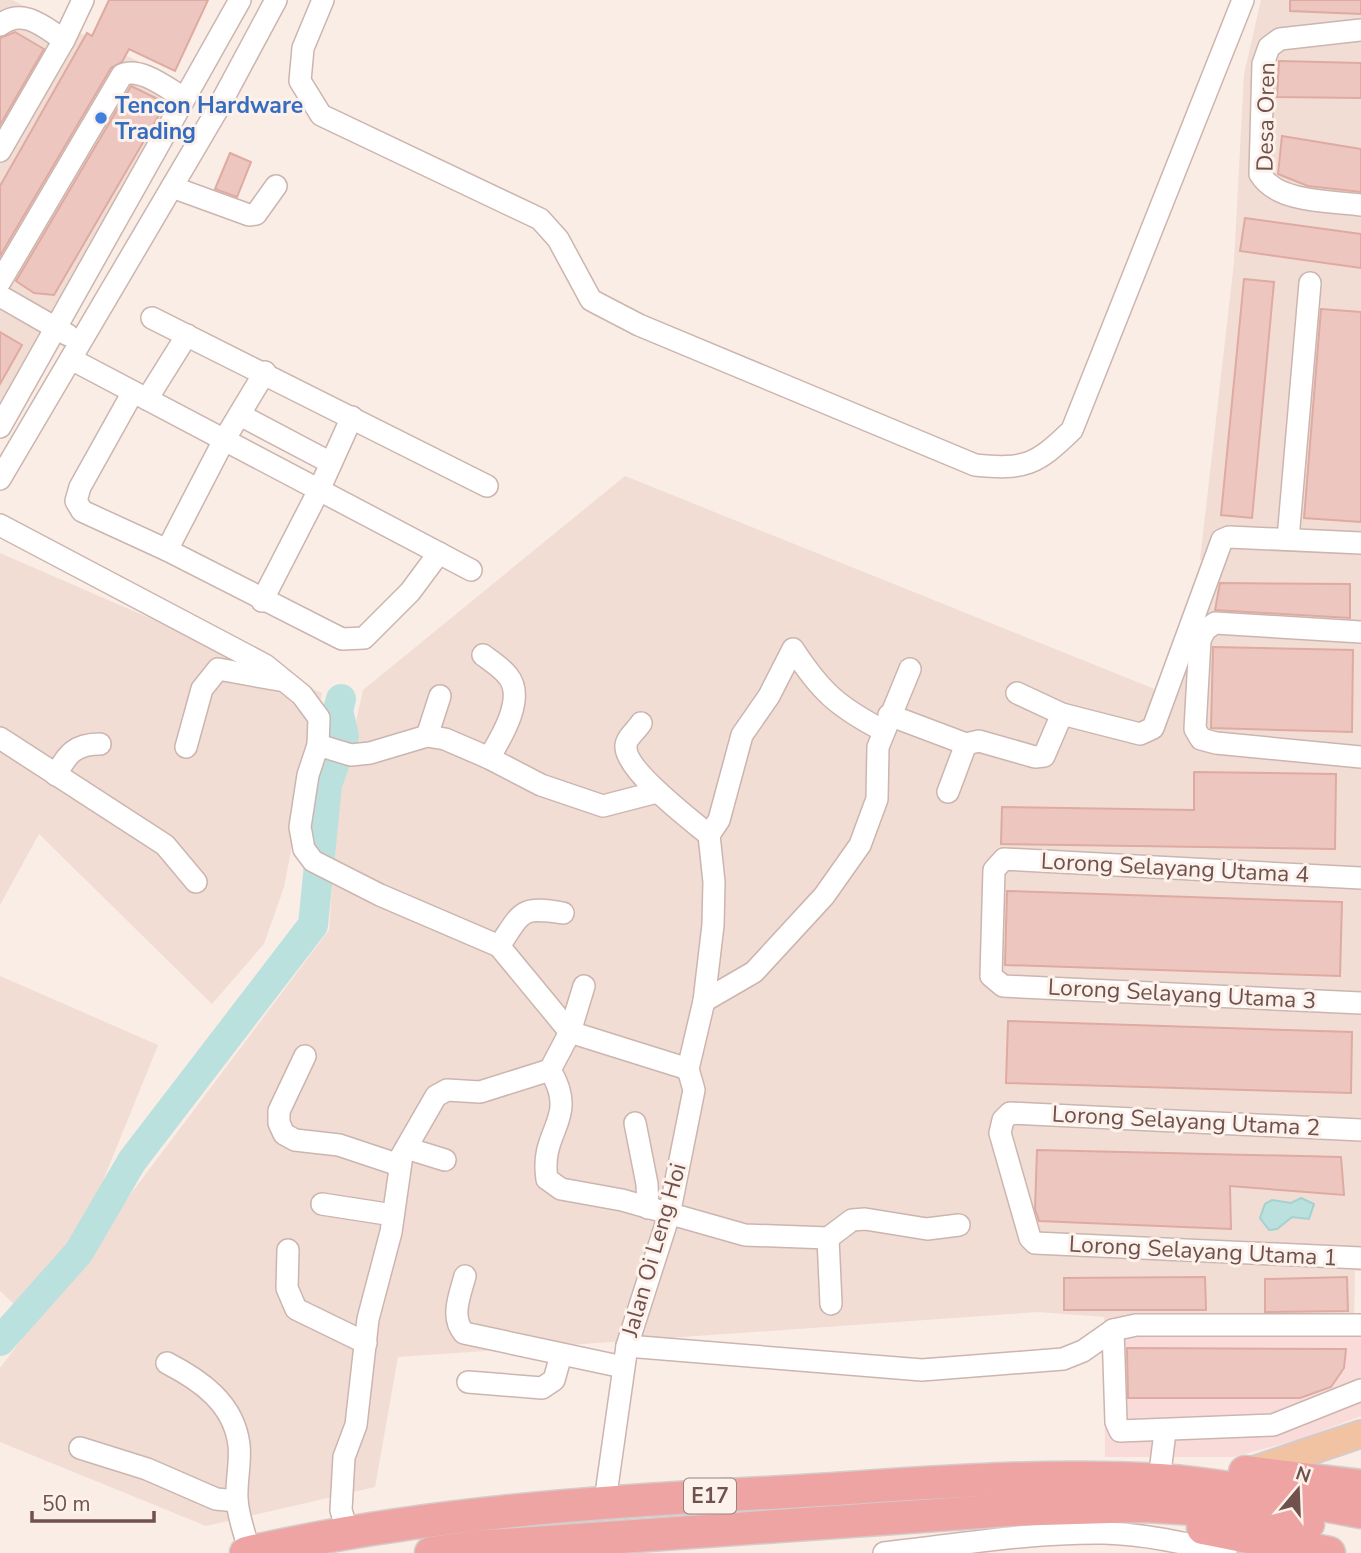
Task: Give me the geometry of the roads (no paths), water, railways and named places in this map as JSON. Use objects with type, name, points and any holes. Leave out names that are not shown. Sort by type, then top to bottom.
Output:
[{"type":"highway","points":[[1168,1481],[1251,1472],[1361,1486]]},
{"type":"highway","name":"E17","points":[[248,1552],[347,1530],[499,1511],[605,1501],[1016,1479],[1168,1481],[1361,1512]]},
{"type":"highway","name":"E17","points":[[431,1553],[576,1547],[655,1534],[1009,1510],[1145,1506],[1229,1511],[1361,1532]]},
{"type":"highway","points":[[1077,1510],[1213,1530],[1329,1553]]},
{"type":"main road","points":[[1251,1472],[1361,1434]]},
{"type":"street","points":[[0,151],[64,40],[83,0]]},
{"type":"street","points":[[0,426],[240,0]]},
{"type":"street","points":[[0,479],[172,187],[275,0]]},
{"type":"street","points":[[323,0],[303,48],[300,81],[321,115],[540,219],[558,239],[591,300],[639,325],[975,465],[1009,468],[1042,458],[1072,430],[1243,0]]},
{"type":"street","points":[[0,26],[9,18],[23,17],[64,40]]},
{"type":"street","name":"Desa Oren","points":[[1361,30],[1280,39],[1269,47],[1263,64],[1264,116],[1260,174],[1267,186],[1281,193],[1361,205]]},
{"type":"street","points":[[0,282],[122,75],[130,71],[139,73],[184,98]]},
{"type":"street","points":[[172,187],[249,215],[256,214],[276,186]]},
{"type":"street","points":[[1288,540],[1310,283]]},
{"type":"street","points":[[0,296],[56,328],[76,350],[141,396],[471,570]]},
{"type":"street","points":[[152,318],[265,372],[487,486]]},
{"type":"street","points":[[187,335],[141,396],[80,487],[76,501],[82,511],[167,550],[262,601],[342,639],[364,638],[410,592],[439,553]]},
{"type":"street","points":[[167,550],[224,440],[265,372]]},
{"type":"street","points":[[240,415],[331,463]]},
{"type":"street","points":[[262,601],[319,490],[352,417]]},
{"type":"street","points":[[0,525],[265,665],[288,681],[319,718],[322,746],[308,775],[300,827],[304,849],[313,861],[380,895],[499,946],[570,1032],[688,1069]]},
{"type":"street","points":[[1017,693],[1062,714],[1140,734],[1153,727],[1222,540],[1228,537],[1361,543]]},
{"type":"street","points":[[1361,632],[1215,623],[1205,630],[1200,640],[1195,729],[1201,739],[1216,743],[1361,757]]},
{"type":"street","points":[[641,723],[627,741],[627,754],[657,792],[709,835],[719,820],[742,735],[769,696],[793,649],[824,692],[839,706],[886,723],[966,744],[979,741],[1039,757],[1044,755],[1062,714]]},
{"type":"street","points":[[483,655],[510,677],[514,695],[506,728],[489,758]]},
{"type":"street","points":[[186,747],[202,689],[218,669],[288,681]]},
{"type":"street","points":[[704,1001],[754,972],[824,896],[860,845],[877,799],[878,747],[911,669]]},
{"type":"street","points":[[427,736],[440,696]]},
{"type":"street","points":[[322,746],[351,755],[370,753],[427,736],[444,739],[489,758],[541,785],[603,806],[657,792]]},
{"type":"street","points":[[0,738],[165,845],[196,882]]},
{"type":"street","points":[[56,775],[67,752],[86,744],[100,744]]},
{"type":"street","points":[[948,792],[966,744]]},
{"type":"street","name":"Jalan Oi Leng Hoi","points":[[605,1501],[625,1356],[669,1214],[694,1090],[688,1069],[704,1001],[714,882],[709,835]]},
{"type":"street","name":"Lorong Selayang Utama 4","points":[[1003,986],[991,976],[994,870],[1004,859],[1361,878]]},
{"type":"street","points":[[499,946],[524,912],[533,908],[564,913]]},
{"type":"street","points":[[347,1530],[341,1510],[344,1457],[356,1424],[368,1319],[393,1215],[403,1156],[436,1096],[447,1090],[480,1092],[550,1070],[570,1032],[584,986]]},
{"type":"street","name":"Lorong Selayang Utama 3","points":[[1003,986],[1361,1003]]},
{"type":"street","points":[[305,1056],[279,1111],[279,1123],[284,1134],[295,1140],[445,1160]]},
{"type":"street","points":[[550,1070],[560,1086],[564,1103],[561,1120],[549,1140],[544,1159],[547,1179],[562,1189],[622,1200],[745,1235],[828,1238],[852,1220],[940,1230],[959,1225]]},
{"type":"street","name":"Lorong Selayang Utama 2","points":[[1044,1244],[1030,1238],[1000,1133],[1003,1120],[1010,1113],[1361,1130]]},
{"type":"street","points":[[635,1123],[647,1184],[648,1208]]},
{"type":"street","points":[[322,1204],[393,1215]]},
{"type":"street","points":[[828,1238],[831,1304]]},
{"type":"street","name":"Lorong Selayang Utama 1","points":[[1044,1244],[1361,1258]]},
{"type":"street","points":[[288,1250],[287,1288],[296,1309],[366,1343]]},
{"type":"street","points":[[465,1276],[456,1311],[457,1325],[464,1333],[561,1355],[922,1370],[1063,1359],[1083,1351],[1118,1326],[1361,1325]]},
{"type":"street","points":[[1113,1330],[1116,1422],[1120,1431],[1165,1432],[1273,1425],[1361,1390]]},
{"type":"street","points":[[468,1382],[549,1386],[554,1380],[561,1355]]},
{"type":"street","points":[[167,1363],[195,1378],[216,1394],[233,1426],[239,1445],[237,1502],[248,1552]]},
{"type":"street","points":[[1165,1432],[1168,1481]]},
{"type":"street","points":[[80,1448],[147,1469],[216,1499],[237,1502]]},
{"type":"street","points":[[619,1553],[655,1534]]},
{"type":"street","points":[[893,1552],[1051,1544],[1143,1536],[1226,1553]]},
{"type":"water","points":[[1301,1198],[1314,1204],[1309,1219],[1292,1217],[1277,1229],[1269,1230],[1260,1218],[1265,1204],[1272,1200],[1291,1203]]},
{"type":"waterway","points":[[0,1341],[79,1252],[132,1161],[313,925],[327,785],[344,736],[338,710],[341,699]]},
{"type":"place","name":"Tencon Hardware Trading","points":[[101,118]]}]
